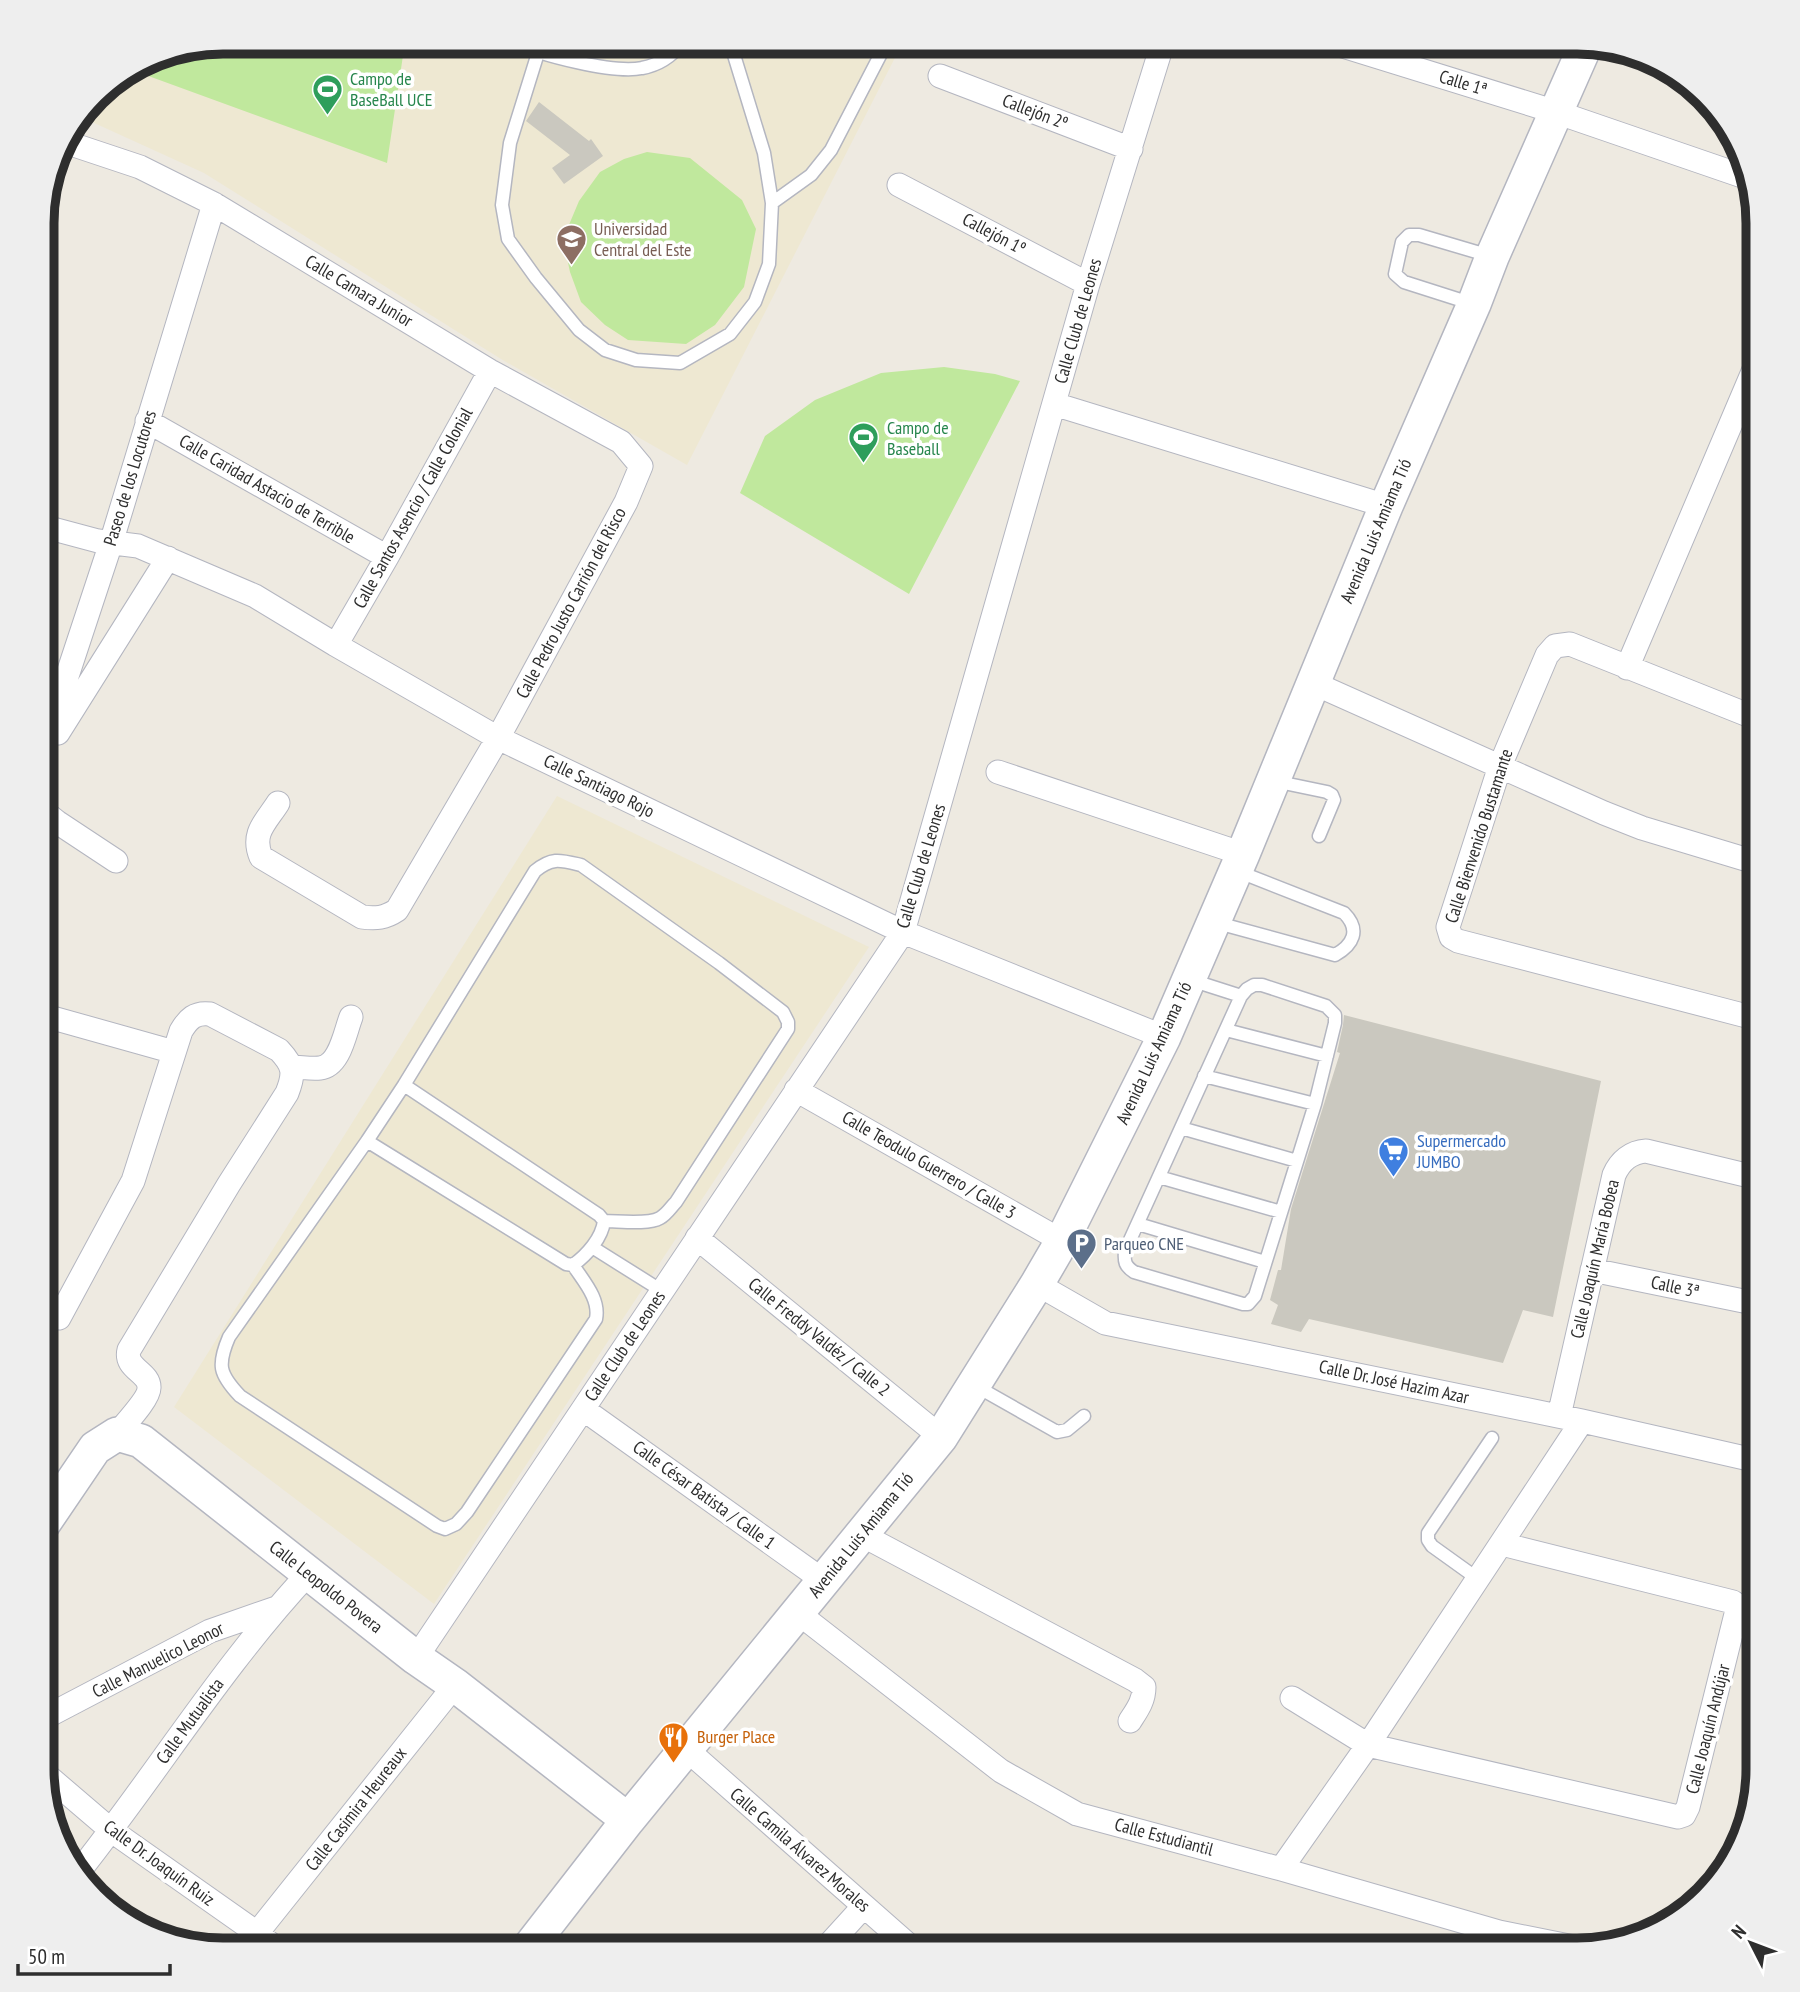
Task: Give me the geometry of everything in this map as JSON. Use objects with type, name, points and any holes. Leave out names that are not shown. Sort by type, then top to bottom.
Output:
[{"type":"main road","name":"Avenida Luis Amiama Tió","points":[[536,1938],[628,1820],[941,1437],[1062,1241],[1164,1037],[1240,862],[1386,506],[1581,55]]},
{"type":"main road","points":[[54,1508],[95,1448],[117,1434]]},
{"type":"main road","name":"Calle Leopoldo Povera","points":[[117,1434],[141,1441],[416,1658],[455,1685],[628,1820]]},
{"type":"street","name":"Calle Club de Leones","points":[[416,1658],[903,932],[1088,284],[1159,55]]},
{"type":"street","name":"Calle 1ª","points":[[1371,55],[1556,112],[1738,175]]},
{"type":"street","name":"Callejón 2º","points":[[940,76],[1131,149]]},
{"type":"street","name":"Calle Camara Junior","points":[[74,145],[140,167],[214,204],[490,370],[621,442],[641,466]]},
{"type":"street","name":"Callejón 1º","points":[[899,185],[1088,284]]},
{"type":"street","name":"Paseo de los Locutores","points":[[55,714],[111,543],[214,204]]},
{"type":"street","name":"Calle Santos Asencio / Calle Colonial","points":[[336,645],[490,370]]},
{"type":"street","points":[[1627,668],[1746,388]]},
{"type":"street","points":[[1054,404],[1386,506]]},
{"type":"street","name":"Calle Caridad Astacio de Terrible","points":[[147,421],[387,557]]},
{"type":"street","name":"Calle Pedro Justo Carrión del Risco","points":[[278,803],[259,832],[256,846],[261,857],[362,917],[375,919],[397,910],[498,738],[626,502],[641,466]]},
{"type":"street","name":"Calle Santiago Rojo","points":[[55,529],[111,543],[138,546],[255,596],[498,738],[903,932],[1164,1037]]},
{"type":"street","points":[[55,737],[168,558]]},
{"type":"street","name":"Calle Bienvenido Bustamante","points":[[1746,714],[1570,644],[1555,646],[1547,655],[1500,766],[1448,925],[1451,937],[1458,941],[1746,1016]]},
{"type":"street","points":[[1313,683],[1643,828],[1746,859]]},
{"type":"street","points":[[998,772],[1240,862]]},
{"type":"street","points":[[55,820],[116,861]]},
{"type":"street","points":[[59,1318],[133,1181],[181,1031],[187,1021],[202,1013],[209,1014],[279,1050],[288,1059],[291,1067],[292,1079],[287,1093],[129,1350],[130,1363],[149,1383],[150,1389],[117,1434]]},
{"type":"street","points":[[291,1067],[321,1068],[328,1065],[336,1058],[351,1017]]},
{"type":"street","points":[[54,1018],[174,1052]]},
{"type":"street","name":"Calle Teodulo Guerrero / Calle 3","points":[[796,1090],[1062,1241]]},
{"type":"street","name":"Calle Joaquín María Bobea","points":[[1559,1416],[1614,1175],[1619,1166],[1632,1154],[1646,1150],[1746,1175]]},
{"type":"street","name":"Calle Freddy Valdéz / Calle 2","points":[[697,1238],[941,1437]]},
{"type":"street","name":"Calle 3ª","points":[[1592,1270],[1746,1302]]},
{"type":"street","name":"Calle Dr. José Hazim Azar","points":[[1037,1284],[1105,1323],[1559,1416],[1746,1458]]},
{"type":"street","name":"Calle César Batista / Calle 1","points":[[583,1409],[824,1581]]},
{"type":"street","points":[[1281,1869],[1368,1745],[1582,1421]]},
{"type":"street","points":[[862,1535],[1135,1680],[1144,1687],[1143,1701],[1130,1721]]},
{"type":"street","name":"Calle Joaquín Andújar","points":[[1368,1745],[1678,1817],[1685,1813],[1738,1606],[1733,1602],[1502,1544]]},
{"type":"street","name":"Calle Mutualista","points":[[84,1865],[202,1703],[276,1608],[309,1573]]},
{"type":"street","name":"Calle Manuelico Leonor","points":[[54,1713],[210,1631],[276,1608]]},
{"type":"street","name":"Calle Estudiantil","points":[[798,1613],[1001,1771],[1077,1814],[1281,1869],[1487,1938]]},
{"type":"street","name":"Calle Casimira Heureaux","points":[[257,1933],[455,1685]]},
{"type":"street","points":[[1292,1698],[1368,1745]]},
{"type":"street","name":"Calle Camila Álvarez Morales","points":[[686,1749],[900,1938]]},
{"type":"street","name":"Calle Dr. Joaquín Ruiz","points":[[55,1783],[111,1831],[263,1938]]},
{"type":"street","points":[[835,1938],[864,1906]]},
{"type":"lane","points":[[537,55],[510,143],[502,205],[508,239],[579,330],[605,350],[636,360],[680,363],[730,334],[755,302],[769,264],[772,203],[764,153],[734,55]]},
{"type":"lane","points":[[548,55],[621,70],[643,68],[659,63],[671,55]]},
{"type":"lane","points":[[772,203],[811,175],[831,150],[880,55]]},
{"type":"lane","points":[[1474,304],[1404,282],[1395,274],[1402,242],[1409,234],[1419,235],[1492,257]]},
{"type":"lane","points":[[1273,780],[1332,795],[1334,800],[1319,836]]},
{"type":"lane","points":[[367,1141],[566,1264],[573,1265],[598,1309],[596,1319],[467,1512],[456,1524],[445,1529],[240,1396],[227,1383],[221,1368],[221,1355],[229,1337],[404,1085],[535,871],[546,862],[560,860],[581,866],[719,963],[783,1012],[788,1022],[788,1029],[676,1202],[657,1220],[604,1220],[404,1085]]},
{"type":"lane","points":[[1214,922],[1335,955],[1346,948],[1354,934],[1352,921],[1344,913],[1240,862]]},
{"type":"lane","points":[[1189,979],[1241,996]]},
{"type":"lane","points":[[1254,985],[1262,985],[1325,1006],[1335,1015],[1315,1104],[1255,1296],[1248,1304],[1134,1272],[1127,1267],[1124,1260],[1125,1251],[1241,996],[1254,985]]},
{"type":"lane","points":[[1226,1030],[1327,1056]]},
{"type":"lane","points":[[1205,1076],[1315,1104]]},
{"type":"lane","points":[[1181,1128],[1297,1161]]},
{"type":"lane","points":[[1159,1177],[1281,1212]]},
{"type":"lane","points":[[573,1265],[592,1247],[604,1220]]},
{"type":"lane","points":[[1138,1224],[1265,1262]]},
{"type":"lane","points":[[592,1247],[662,1291]]},
{"type":"lane","points":[[974,1385],[1057,1432],[1067,1430],[1084,1416]]},
{"type":"lane","points":[[1478,1579],[1432,1546],[1428,1541],[1428,1534],[1492,1438]]},
{"type":"shaded area","name":"Universidad Central del Este","points":[[212,55],[896,55],[687,465],[501,359],[204,173],[89,121],[120,89],[139,77],[180,60]]},
{"type":"shaded area","points":[[557,796],[869,947],[434,1604],[174,1407]]},
{"type":"green space","name":"Campo de BaseBall UCE","points":[[212,55],[403,55],[387,163],[144,74],[180,60]]},
{"type":"green space","points":[[647,152],[690,158],[742,200],[756,229],[744,287],[715,325],[686,344],[628,340],[605,325],[581,302],[570,272],[563,239],[579,201],[600,172],[624,159]]},
{"type":"green space","name":"Campo de Baseball","points":[[944,367],[995,374],[1020,381],[909,594],[740,493],[765,436],[815,400],[881,373]]},
{"type":"building","points":[[539,102],[589,141],[591,139],[603,156],[564,184],[552,168],[570,155],[526,121]]},
{"type":"building","points":[[1344,1015],[1601,1081],[1553,1317],[1523,1310],[1503,1363],[1309,1319],[1301,1332],[1271,1324],[1278,1305],[1270,1300],[1278,1270],[1281,1270],[1291,1209],[1340,1053],[1337,1052]]},
{"type":"place","name":"Campo de BaseBall UCE","points":[[327,116]]},
{"type":"place","name":"Universidad Central del Este","points":[[571,266]]},
{"type":"place","name":"Campo de Baseball","points":[[864,465]]},
{"type":"place","name":"Supermercado JUMBO","points":[[1394,1178]]},
{"type":"place","name":"Parqueo CNE","points":[[1081,1271]]},
{"type":"place","name":"Burger Place","points":[[674,1764]]}]
